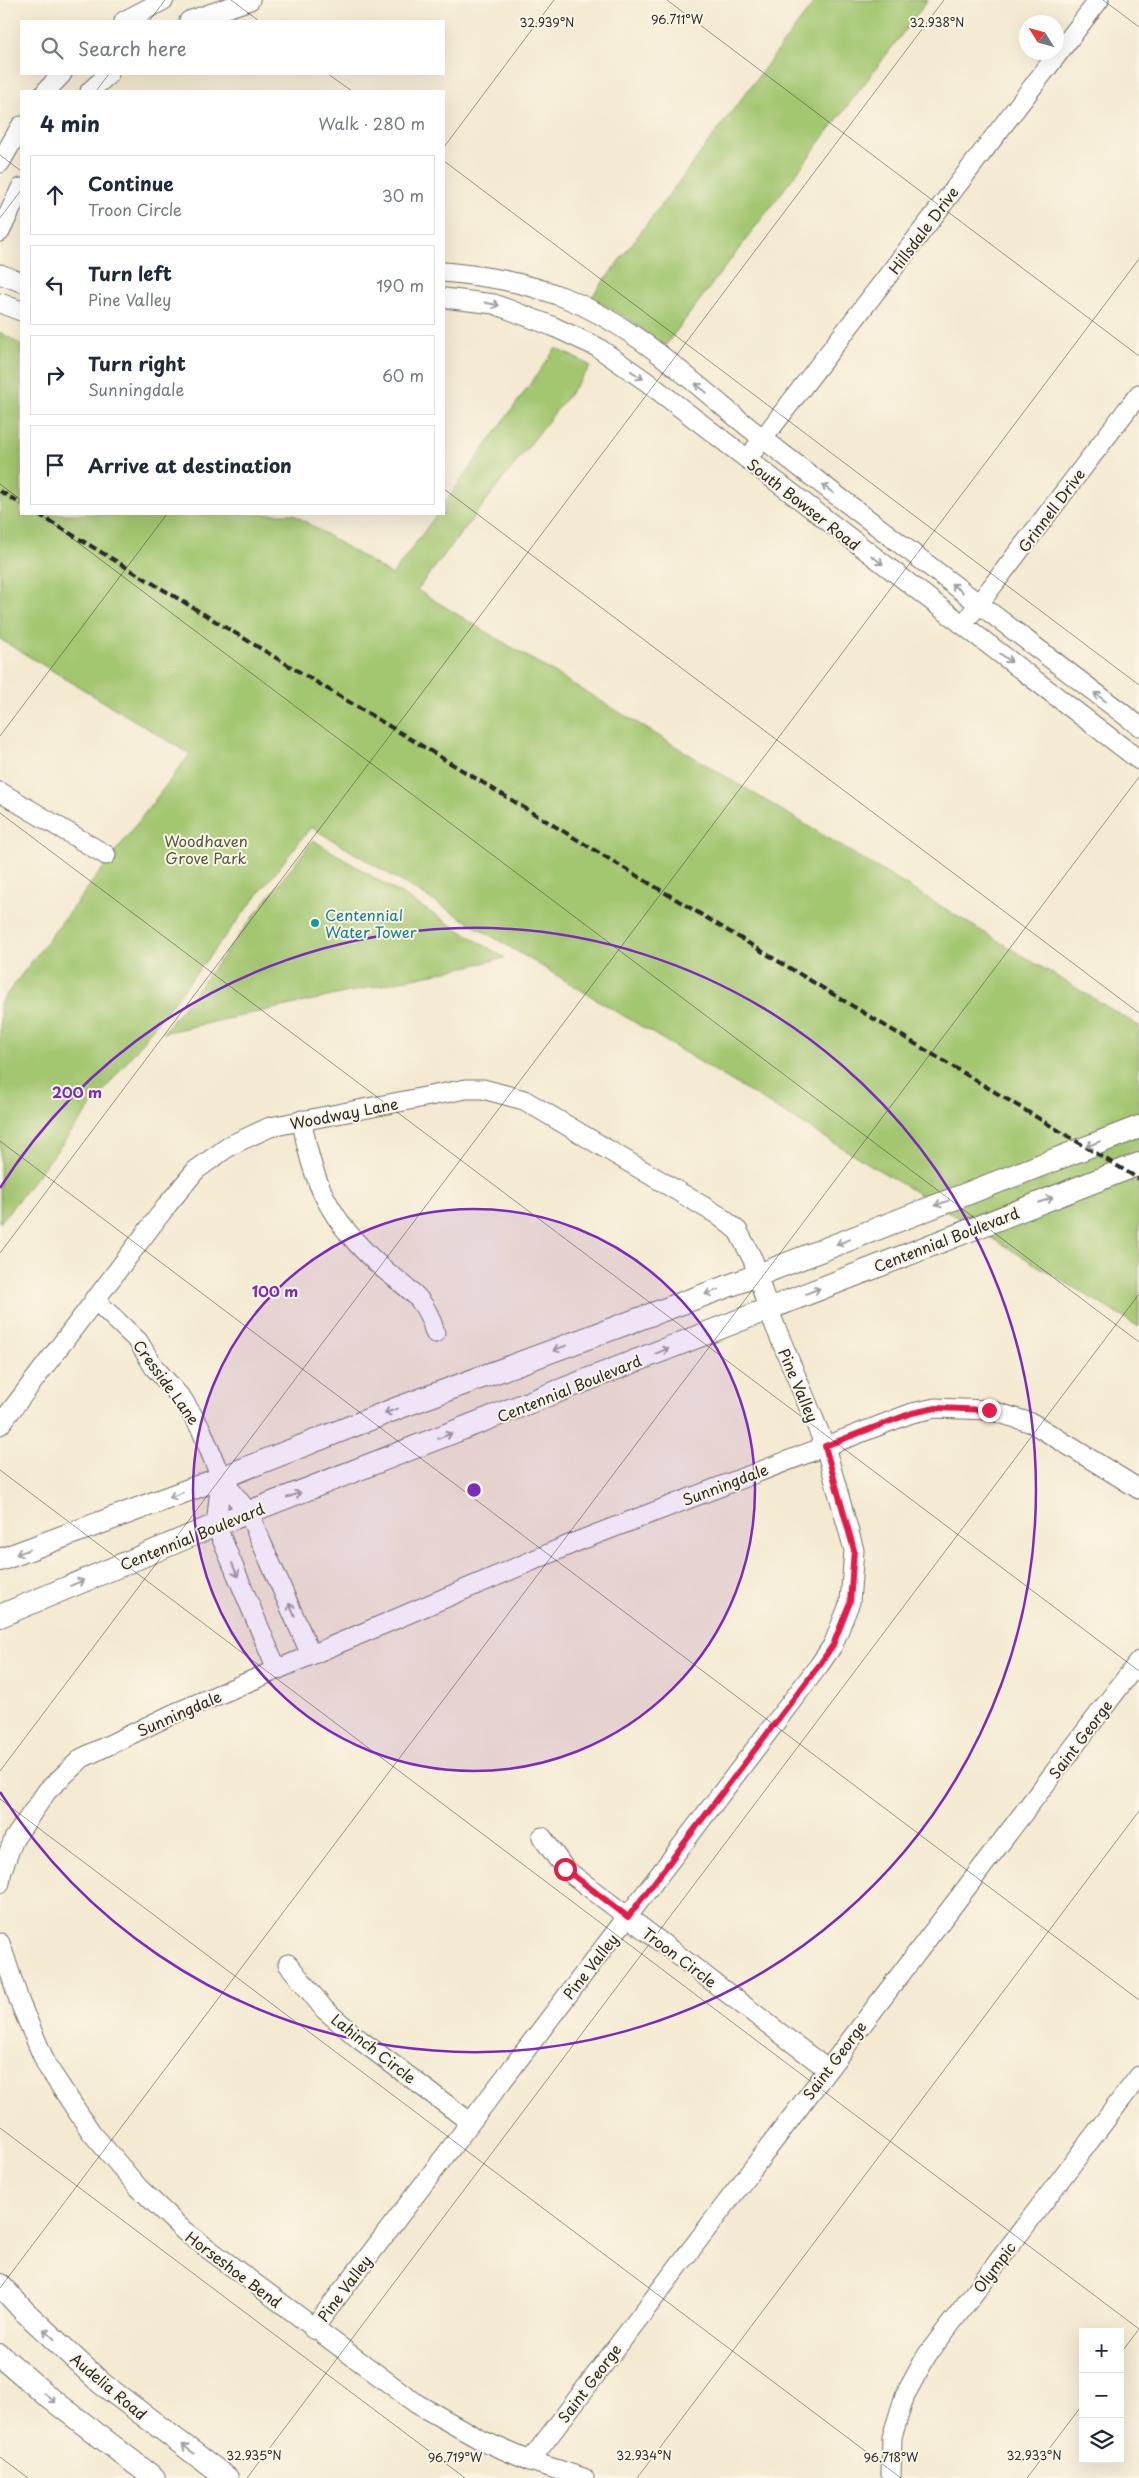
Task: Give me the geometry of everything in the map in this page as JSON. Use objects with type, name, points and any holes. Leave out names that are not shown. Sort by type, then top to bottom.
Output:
[{"type":"main road","points":[[0,1560],[221,1478],[398,1408],[758,1275],[1139,1127]]},
{"type":"main road","name":"Centennial Boulevard","points":[[0,1616],[248,1512],[1139,1164]]},
{"type":"main road","name":"Audelia Road","points":[[0,2285],[24,2311],[101,2383],[227,2478]]},
{"type":"main road","points":[[0,2355],[53,2401],[154,2478]]},
{"type":"street","points":[[126,20],[164,0]]},
{"type":"street","points":[[193,20],[250,0]]},
{"type":"street","name":"Hillsdale Drive","points":[[747,460],[1099,0]]},
{"type":"street","points":[[47,90],[61,75]]},
{"type":"street","points":[[91,90],[108,75]]},
{"type":"street","points":[[0,163],[20,128]]},
{"type":"street","points":[[0,232],[20,190]]},
{"type":"street","name":"South Bowser Road","points":[[445,272],[499,278],[564,298],[613,322],[659,353],[763,439],[1139,726]]},
{"type":"street","points":[[0,274],[20,282]]},
{"type":"street","name":"South Bowser Road","points":[[445,298],[494,304],[552,326],[597,347],[647,382],[1139,760]]},
{"type":"street","points":[[0,303],[20,311]]},
{"type":"street","name":"Grinnell Drive","points":[[963,625],[1139,394]]},
{"type":"street","points":[[0,792],[106,855]]},
{"type":"street","name":"Woodway Lane","points":[[0,1425],[94,1299],[196,1170],[231,1145],[270,1128],[302,1120],[466,1089],[483,1089],[524,1100],[718,1215],[738,1232],[753,1260],[768,1309]]},
{"type":"street","points":[[302,1120],[306,1149],[326,1203],[349,1234],[379,1265],[413,1291],[430,1313],[435,1333]]},
{"type":"street","name":"Cresside Lane","points":[[94,1299],[138,1341],[154,1367],[183,1400],[201,1429],[221,1478]]},
{"type":"street","name":"Pine Valley","points":[[313,2329],[833,1645],[850,1602],[854,1550],[825,1446],[768,1309]]},
{"type":"street","name":"Sunningdale","points":[[0,1883],[14,1838],[47,1792],[82,1758],[173,1714],[576,1542],[912,1413],[936,1408],[989,1410],[1032,1423],[1139,1489]]},
{"type":"street","points":[[221,1478],[248,1512],[311,1655]]},
{"type":"street","points":[[221,1478],[216,1525],[277,1670]]},
{"type":"street","name":"Saint George","points":[[530,2461],[1139,1661]]},
{"type":"street","name":"Troon Circle","points":[[542,1837],[565,1869],[827,2069]]},
{"type":"street","name":"Horseshoe Bend","points":[[0,1943],[20,2004],[47,2066],[91,2132],[138,2187],[184,2231],[313,2329],[417,2404],[481,2440],[530,2461],[584,2478]]},
{"type":"street","name":"Lahinch Circle","points":[[288,1964],[324,2008],[360,2040],[470,2122]]},
{"type":"street","name":"Olympic","points":[[891,2478],[892,2437],[905,2395],[927,2355],[1139,2076]]},
{"type":"green space","points":[[816,0],[928,0],[665,346],[627,318],[591,298]]},
{"type":"green space","name":"Woodhaven Grove Park","points":[[0,332],[20,344],[20,515],[295,515],[392,575],[436,515],[445,515],[445,503],[556,348],[591,366],[417,590],[1139,1026],[1139,1327],[311,827],[0,1223],[0,1003],[190,754],[0,639]]},
{"type":"green space","points":[[313,840],[505,958],[163,1033]]},
{"type":"railway","points":[[0,491],[20,503]]},
{"type":"railway","points":[[40,515],[1139,1179]]},
{"type":"place","name":"Centennial Water Tower","points":[[315,923]]},
{"type":"route","points":[[565,1869],[628,1917],[833,1645],[850,1602],[854,1550],[825,1446],[912,1413],[936,1408],[989,1410]]}]
